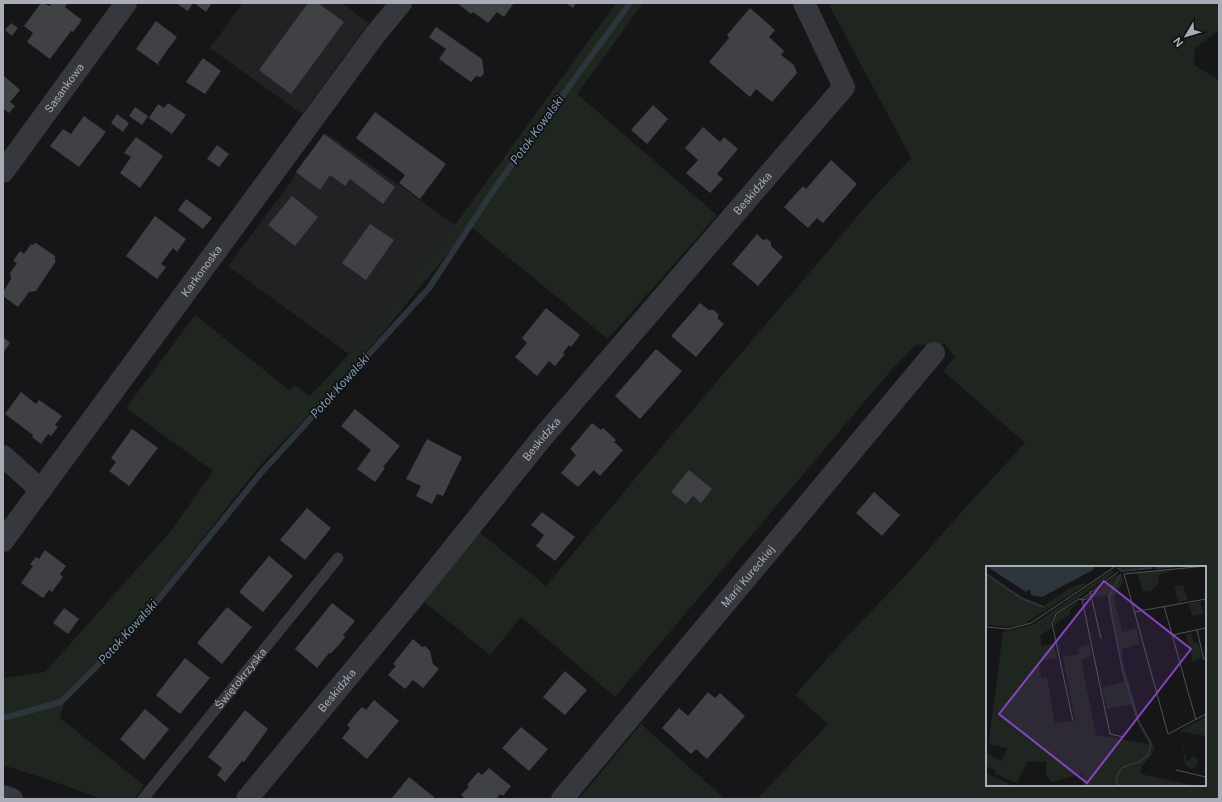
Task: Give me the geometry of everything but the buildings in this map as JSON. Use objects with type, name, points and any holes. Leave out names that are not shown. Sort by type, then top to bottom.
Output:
[{"type":"street","name":"Sasankowa","points":[[3,172],[126,3]]},
{"type":"street","name":"Karkonoska","points":[[3,541],[400,3]]},
{"type":"street","name":"Beskidzka","points":[[247,799],[410,602],[541,439],[844,87],[804,3]]},
{"type":"street","name":"Marii Kureckiej","points":[[562,799],[934,353]]},
{"type":"street","points":[[3,456],[40,490]]},
{"type":"street","points":[[3,796],[12,799]]},
{"type":"lane","name":"Świętokrzyska","points":[[144,799],[338,558]]},
{"type":"shaded area","points":[[243,3],[342,3],[369,23],[302,114],[210,48]]},
{"type":"shaded area","points":[[616,3],[643,3],[577,94],[717,215],[608,339],[470,226],[380,336],[323,400],[257,469],[126,636],[65,698],[60,718],[144,785],[135,799],[103,799],[3,765],[3,678],[45,672],[171,531],[213,471],[126,408],[195,315],[289,390],[294,385],[310,396],[372,330],[455,225]]},
{"type":"shaded area","points":[[828,3],[1219,3],[1219,30],[1195,48],[1194,65],[1219,80],[1219,799],[757,799],[828,724],[795,695],[1025,443],[943,371],[955,357],[945,344],[916,345],[893,368],[615,697],[521,617],[490,655],[423,601],[479,532],[546,586],[658,451],[874,197],[911,158]]},
{"type":"shaded area","points":[[326,133],[455,225],[372,330],[349,354],[228,266]]},
{"type":"shaded area","points":[[641,724],[725,799],[579,799]]},
{"type":"waterway","name":"Potok Kowalski","points":[[3,718],[61,702],[136,627],[261,473],[429,288],[495,188],[630,3]]}]
